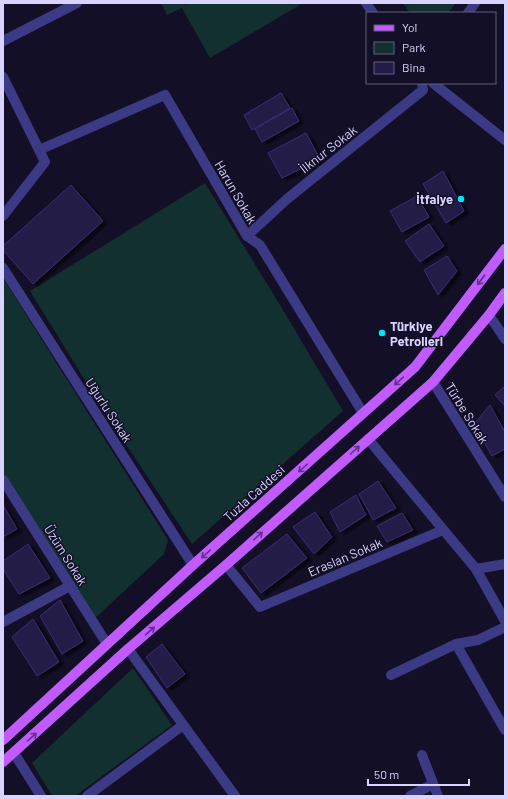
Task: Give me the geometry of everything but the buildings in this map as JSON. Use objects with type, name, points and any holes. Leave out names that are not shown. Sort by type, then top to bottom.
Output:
[{"type":"main road","name":"Tuzla Caddesi","points":[[3,740],[193,565],[415,367],[505,249]]},
{"type":"main road","points":[[3,762],[128,649],[226,565],[433,382],[505,293]]},
{"type":"street","points":[[3,41],[77,3]]},
{"type":"street","points":[[366,3],[372,12]]},
{"type":"street","points":[[469,12],[475,3]]},
{"type":"street","points":[[3,77],[45,162],[3,216]]},
{"type":"street","name":"İlknur Sokak","points":[[247,236],[287,198],[423,90],[422,84]]},
{"type":"street","points":[[433,84],[505,140]]},
{"type":"street","name":"Harun Sokak","points":[[39,150],[164,95],[247,236],[260,245],[363,413]]},
{"type":"street","name":"Uğurlu Sokak","points":[[3,268],[193,565]]},
{"type":"street","points":[[488,315],[505,338]]},
{"type":"street","name":"Türbe Sokak","points":[[433,382],[505,497]]},
{"type":"street","points":[[368,439],[476,569],[505,621]]},
{"type":"street","name":"Üzüm Sokak","points":[[3,480],[107,644]]},
{"type":"street","name":"Eraslan Sokak","points":[[226,565],[260,607],[443,530]]},
{"type":"street","points":[[476,569],[505,564]]},
{"type":"street","points":[[3,622],[70,586]]},
{"type":"street","points":[[391,675],[456,644],[478,640],[505,627]]},
{"type":"street","points":[[456,644],[505,730]]},
{"type":"street","points":[[128,649],[235,796]]},
{"type":"street","points":[[87,796],[183,725]]},
{"type":"street","points":[[14,753],[42,796]]},
{"type":"street","points":[[422,755],[438,796]]},
{"type":"street","points":[[410,796],[433,784]]},
{"type":"green space","points":[[161,3],[184,3],[185,5],[189,3],[303,3],[210,58],[182,8],[167,15]]},
{"type":"green space","points":[[403,3],[456,3],[449,12],[409,12]]},
{"type":"green space","points":[[205,183],[343,411],[192,544],[102,408],[30,291]]},
{"type":"green space","points":[[3,278],[168,540],[164,554],[92,621],[3,474]]},
{"type":"green space","points":[[133,668],[172,725],[75,796],[52,796],[32,763]]},
{"type":"place","name":"İtfaiye","points":[[461,199]]},
{"type":"place","name":"Türkiye Petrolleri","points":[[382,333]]}]
